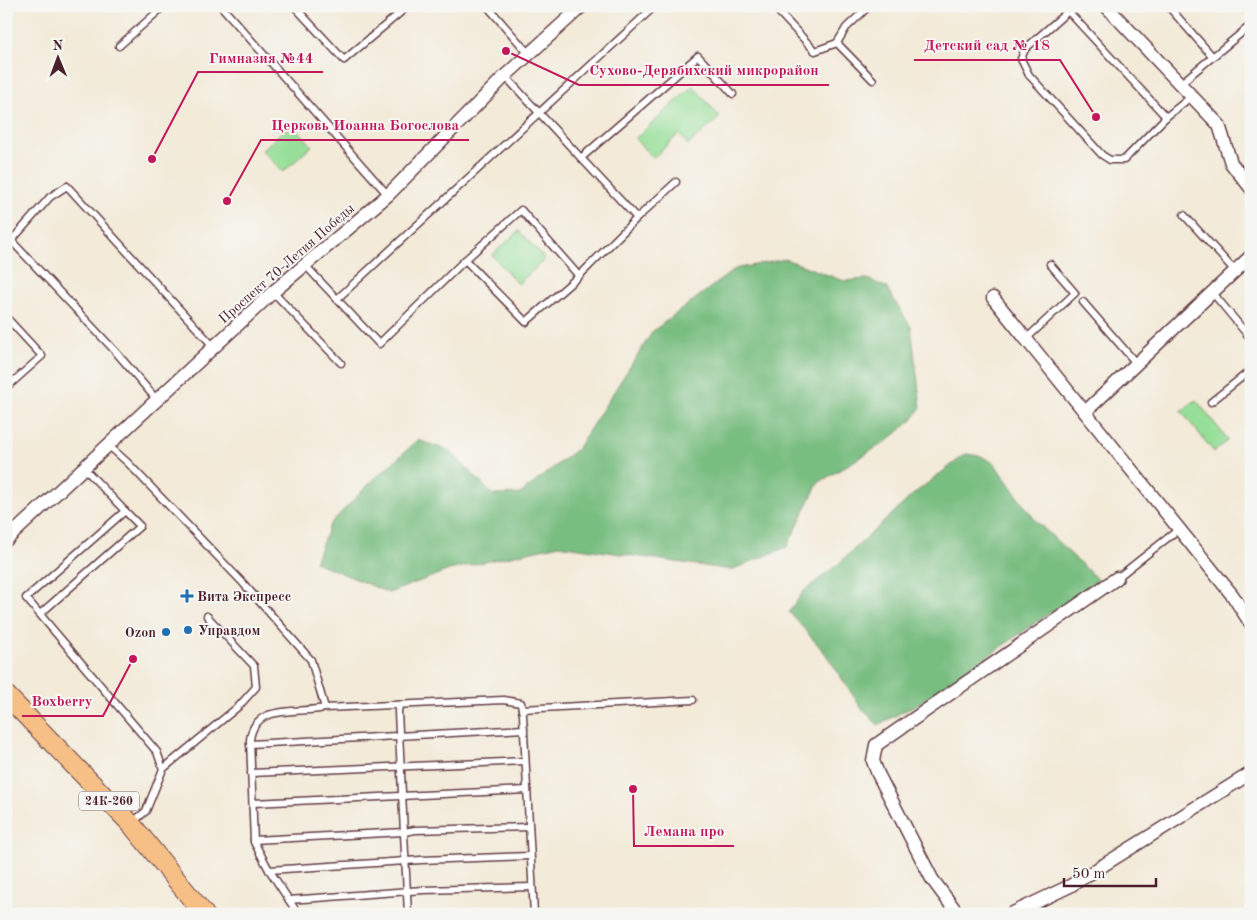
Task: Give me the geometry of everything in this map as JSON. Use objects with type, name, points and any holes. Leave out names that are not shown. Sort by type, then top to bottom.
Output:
[{"type":"main road","name":"24К-260","points":[[6,695],[131,824],[204,914]]},
{"type":"main road","name":"24К-260","points":[[6,703],[109,808],[196,914]]},
{"type":"street","name":"Проспект 70-Летия Победы","points":[[8,535],[84,468],[273,292],[388,195],[505,76],[582,6]]},
{"type":"street","points":[[1106,6],[1181,83],[1219,126],[1231,163],[1251,188]]},
{"type":"street","points":[[1084,412],[1251,256]]},
{"type":"street","points":[[992,298],[1233,596],[1251,624]]},
{"type":"street","points":[[958,914],[932,879],[878,774],[873,761],[876,745],[1117,578]]},
{"type":"street","points":[[1012,914],[1070,886],[1251,773]]},
{"type":"lane","points":[[119,46],[164,6]]},
{"type":"lane","points":[[221,6],[388,195]]},
{"type":"lane","points":[[294,6],[344,60],[408,6]]},
{"type":"lane","points":[[487,6],[529,54]]},
{"type":"lane","points":[[337,299],[655,6]]},
{"type":"lane","points":[[773,6],[815,51],[837,43],[846,28],[869,6]]},
{"type":"lane","points":[[1074,6],[1025,49],[1021,59],[1029,75],[1102,155],[1110,160],[1124,160],[1166,117],[1192,96]]},
{"type":"lane","points":[[1168,6],[1213,56]]},
{"type":"lane","points":[[1068,12],[1166,117]]},
{"type":"lane","points":[[1181,83],[1251,25]]},
{"type":"lane","points":[[837,43],[873,80]]},
{"type":"lane","points":[[581,158],[698,56],[733,94]]},
{"type":"lane","points":[[505,76],[637,218]]},
{"type":"lane","points":[[464,260],[526,322],[579,276],[676,182]]},
{"type":"lane","points":[[156,400],[115,351],[9,238],[50,197],[67,186],[214,347]]},
{"type":"lane","points":[[305,265],[379,344],[464,260],[521,210],[579,276]]},
{"type":"lane","points":[[1184,215],[1235,271]]},
{"type":"lane","points":[[1026,339],[1075,293],[1050,264]]},
{"type":"lane","points":[[273,292],[340,363]]},
{"type":"lane","points":[[1212,292],[1251,339]]},
{"type":"lane","points":[[1083,302],[1136,363]]},
{"type":"lane","points":[[6,318],[42,356],[6,388]]},
{"type":"lane","points":[[1211,402],[1251,370]]},
{"type":"lane","points":[[108,445],[127,462],[243,583],[312,660],[325,708]]},
{"type":"lane","points":[[40,614],[140,526],[84,468]]},
{"type":"lane","points":[[125,511],[26,598],[157,752],[162,770]]},
{"type":"lane","points":[[1117,578],[1179,529]]},
{"type":"lane","points":[[131,824],[146,811],[162,770],[238,706],[256,687],[254,666],[206,616]]},
{"type":"lane","points":[[298,914],[257,850],[254,840],[251,728],[269,713],[306,712],[325,708],[504,700],[520,703],[522,709],[534,914]]},
{"type":"lane","points":[[522,709],[694,700]]},
{"type":"lane","points":[[399,705],[400,766],[408,914]]},
{"type":"lane","points":[[250,744],[524,729]]},
{"type":"lane","points":[[251,774],[525,761]]},
{"type":"lane","points":[[253,804],[402,798],[418,795],[527,790]]},
{"type":"lane","points":[[254,840],[415,830],[529,826]]},
{"type":"lane","points":[[269,870],[530,856]]},
{"type":"lane","points":[[289,900],[532,887]]},
{"type":"green space","points":[[693,86],[720,117],[688,145],[679,134],[653,158],[635,139]]},
{"type":"green space","points":[[292,123],[312,146],[283,172],[262,150]]},
{"type":"green space","points":[[519,231],[545,259],[518,284],[492,255]]},
{"type":"green space","points":[[785,259],[844,281],[867,279],[886,287],[911,327],[921,407],[912,420],[887,441],[818,483],[787,547],[731,570],[559,545],[449,570],[389,593],[315,562],[330,524],[368,485],[418,440],[450,451],[493,495],[520,494],[577,449],[653,331],[735,269]]},
{"type":"green space","points":[[1196,400],[1228,440],[1214,452],[1181,411]]},
{"type":"green space","points":[[966,454],[981,456],[994,463],[1035,520],[1098,580],[921,702],[878,725],[862,709],[825,653],[789,612],[804,591],[838,564],[916,492]]},
{"type":"place","name":"Сухово-Дерябихский микрорайон","points":[[506,51]]},
{"type":"place","name":"Детский сад № 18","points":[[1096,117]]},
{"type":"place","name":"Гимназия №44","points":[[152,159]]},
{"type":"place","name":"Церковь Иоанна Богослова","points":[[227,201]]},
{"type":"place","name":"Вита Экспресс","points":[[187,596]]},
{"type":"place","name":"Управдом","points":[[188,630]]},
{"type":"place","name":"Ozon","points":[[166,632]]},
{"type":"place","name":"Boxberry","points":[[133,659]]},
{"type":"place","name":"Лемана про","points":[[633,789]]}]
